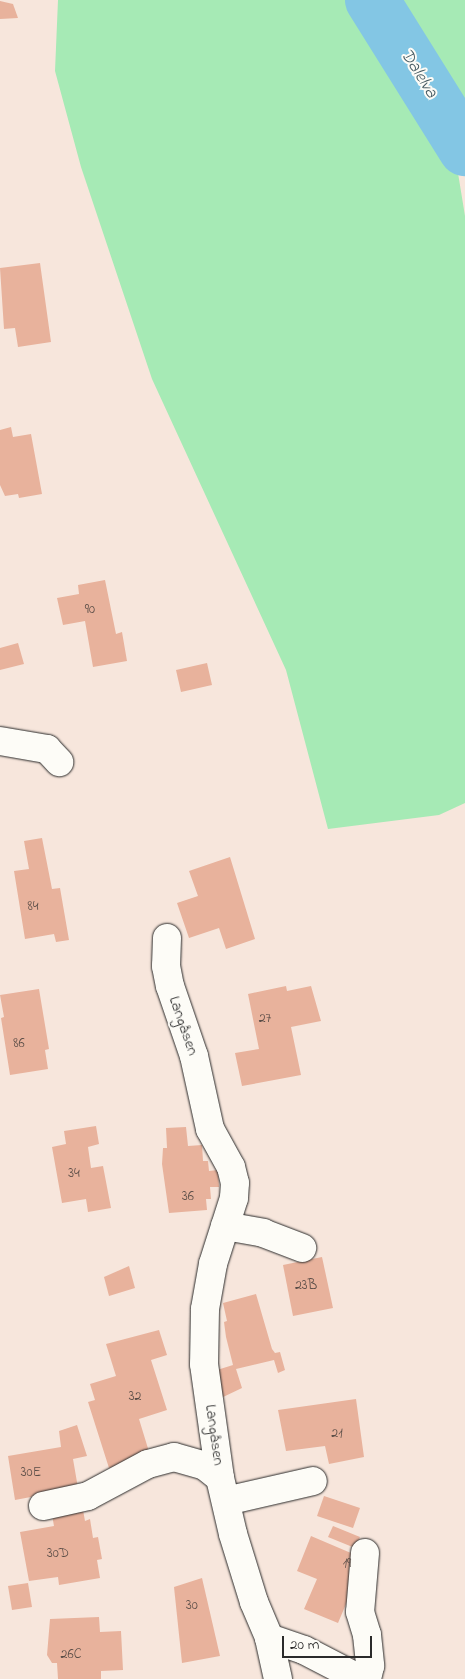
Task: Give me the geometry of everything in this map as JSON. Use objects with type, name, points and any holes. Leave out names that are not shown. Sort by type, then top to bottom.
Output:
[{"type":"street","points":[[0,741],[47,749],[59,762]]},
{"type":"street","name":"Langåsen","points":[[167,938],[166,966],[170,986],[194,1056],[210,1129],[231,1167],[235,1183],[225,1226],[213,1264],[204,1338],[204,1364],[223,1490],[242,1569],[269,1638],[278,1679]]},
{"type":"street","points":[[225,1226],[263,1233],[302,1248]]},
{"type":"street","points":[[43,1506],[88,1496],[148,1464],[174,1457],[205,1466],[223,1490],[313,1482]]},
{"type":"street","points":[[365,1553],[360,1612],[367,1635],[370,1666],[367,1679]]},
{"type":"street","points":[[269,1638],[304,1650],[360,1679]]},
{"type":"green space","points":[[58,0],[465,0],[465,168],[458,173],[465,216],[465,803],[439,815],[328,829],[286,670],[152,379],[81,167],[55,71]]},
{"type":"building","points":[[0,1],[13,4],[18,18],[0,19]]},
{"type":"building","points":[[40,263],[51,342],[18,347],[15,328],[4,329],[0,268]]},
{"type":"building","points":[[11,427],[13,437],[31,434],[42,494],[19,498],[18,494],[5,496],[0,485],[0,430]]},
{"type":"building","points":[[105,580],[116,634],[122,632],[127,661],[93,667],[85,621],[63,625],[57,598],[79,594],[78,585]]},
{"type":"building","points":[[18,643],[24,664],[0,670],[0,648]]},
{"type":"building","points":[[207,663],[212,685],[181,692],[176,670]]},
{"type":"building","points":[[42,838],[52,889],[60,888],[69,940],[56,942],[54,934],[25,939],[14,871],[29,869],[24,841]]},
{"type":"building","points":[[230,857],[255,939],[226,949],[219,928],[189,938],[177,903],[198,896],[189,871]]},
{"type":"building","points":[[286,986],[287,991],[311,986],[321,1021],[291,1027],[301,1075],[242,1086],[235,1053],[259,1049],[248,994]]},
{"type":"building","points":[[39,989],[49,1049],[45,1050],[48,1069],[10,1075],[1,1018],[4,1017],[0,995]]},
{"type":"building","points":[[96,1126],[99,1144],[88,1147],[91,1168],[103,1166],[111,1208],[88,1212],[86,1199],[62,1203],[52,1147],[66,1144],[64,1131]]},
{"type":"building","points":[[186,1127],[188,1146],[202,1145],[203,1161],[208,1161],[209,1171],[218,1170],[219,1187],[210,1187],[211,1199],[206,1199],[207,1210],[169,1213],[162,1164],[163,1148],[167,1148],[166,1128]]},
{"type":"building","points":[[322,1257],[333,1308],[293,1316],[283,1265]]},
{"type":"building","points":[[129,1266],[135,1288],[109,1296],[104,1277]]},
{"type":"building","points":[[256,1294],[272,1349],[275,1353],[280,1352],[285,1370],[278,1373],[274,1360],[236,1369],[242,1388],[221,1398],[217,1370],[233,1365],[226,1337],[224,1322],[227,1321],[223,1303]]},
{"type":"building","points":[[159,1330],[167,1355],[151,1360],[167,1410],[139,1419],[150,1455],[109,1468],[88,1402],[95,1400],[90,1384],[116,1376],[106,1344]]},
{"type":"building","points":[[356,1399],[364,1457],[329,1464],[325,1446],[286,1451],[278,1410]]},
{"type":"building","points":[[77,1425],[87,1456],[73,1459],[78,1488],[15,1500],[8,1456],[61,1447],[59,1431]]},
{"type":"building","points":[[324,1496],[360,1508],[353,1528],[317,1516]]},
{"type":"building","points":[[83,1510],[85,1521],[90,1519],[93,1538],[98,1537],[102,1559],[97,1560],[100,1578],[59,1585],[58,1577],[29,1581],[20,1532],[54,1526],[52,1515]]},
{"type":"building","points":[[333,1526],[360,1537],[355,1548],[328,1537]]},
{"type":"building","points":[[311,1536],[365,1559],[338,1623],[304,1609],[317,1579],[297,1571]]},
{"type":"building","points":[[202,1578],[220,1656],[182,1663],[174,1587]]},
{"type":"building","points":[[28,1583],[32,1607],[12,1610],[8,1586]]},
{"type":"building","points":[[99,1617],[100,1632],[121,1631],[123,1670],[101,1671],[101,1679],[58,1679],[57,1663],[52,1663],[47,1655],[50,1619]]},
{"type":"waterway","name":"Dalelva","points":[[372,0],[465,149]]}]
